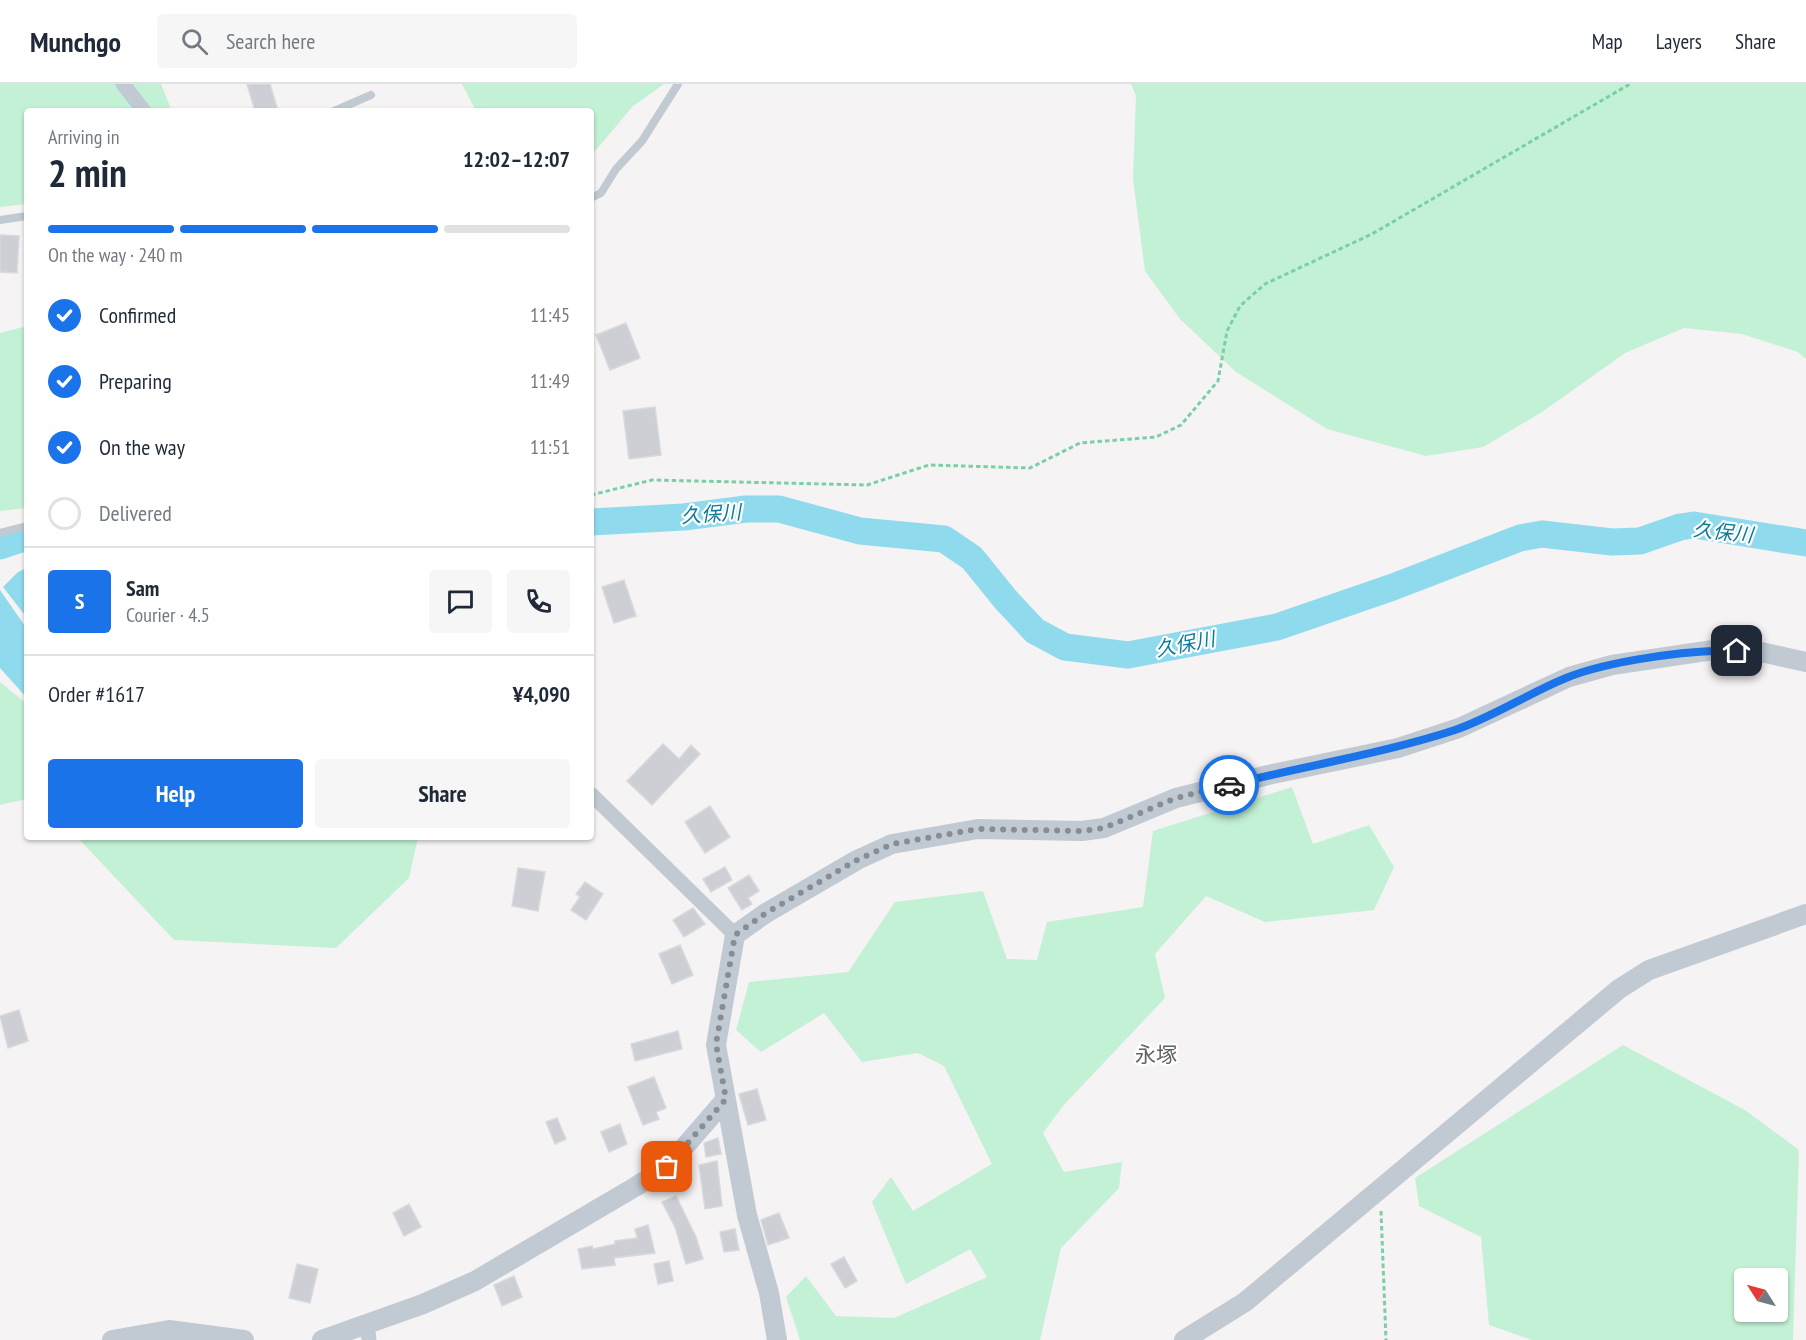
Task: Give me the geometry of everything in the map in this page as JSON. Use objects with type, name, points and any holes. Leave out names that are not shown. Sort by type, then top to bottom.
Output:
[{"type":"street","points":[[123,84],[142,108]]},
{"type":"street","points":[[777,1340],[769,1293],[747,1215],[716,1044],[735,935],[766,913],[847,866],[892,844],[978,829],[1082,831],[1104,828],[1176,798],[1268,775],[1398,748],[1459,728],[1569,677],[1612,665],[1713,650],[1761,652],[1806,662]]},
{"type":"street","points":[[594,797],[735,935]]},
{"type":"street","points":[[1184,1340],[1245,1302],[1572,1029],[1597,1004],[1618,989],[1648,970],[1806,914]]},
{"type":"street","points":[[322,1340],[368,1332],[475,1281],[635,1187],[667,1167],[726,1099]]},
{"type":"street","points":[[112,1340],[169,1330],[244,1340]]},
{"type":"lane","points":[[594,196],[601,193],[616,169],[642,141],[678,84]]},
{"type":"lane","points":[[341,108],[371,94]]},
{"type":"lane","points":[[0,220],[24,216]]},
{"type":"lane","points":[[0,533],[24,527]]},
{"type":"path","points":[[594,494],[652,480],[867,485],[929,465],[1030,468],[1080,443],[1156,437],[1180,425],[1218,381],[1227,331],[1240,306],[1265,284],[1372,234],[1630,84]]},
{"type":"path","points":[[1380,1191],[1386,1340]]},
{"type":"green space","points":[[0,84],[161,84],[171,108],[24,108],[24,204],[0,207]]},
{"type":"green space","points":[[462,84],[664,84],[633,106],[594,152],[594,108],[474,108]]},
{"type":"green space","points":[[1131,84],[1806,84],[1806,359],[1798,352],[1742,334],[1684,328],[1625,353],[1542,412],[1483,447],[1426,456],[1327,429],[1236,372],[1180,319],[1145,271],[1133,179],[1136,96]]},
{"type":"green space","points":[[24,327],[24,508],[0,511],[0,333]]},
{"type":"green space","points":[[0,682],[24,702],[24,800],[0,805]]},
{"type":"green space","points":[[1292,787],[1313,844],[1369,825],[1394,867],[1374,910],[1265,922],[1206,896],[1155,954],[1165,998],[1062,1107],[1043,1133],[1064,1172],[1122,1162],[1119,1188],[1061,1248],[1040,1340],[800,1340],[786,1297],[806,1276],[836,1316],[894,1318],[987,1277],[970,1249],[906,1284],[872,1202],[891,1177],[913,1211],[992,1164],[944,1066],[918,1053],[862,1062],[824,1013],[761,1052],[736,1030],[749,982],[848,972],[895,902],[983,891],[1007,959],[1037,960],[1047,922],[1143,907],[1153,831]]},
{"type":"green space","points":[[80,840],[417,840],[409,878],[336,948],[174,940]]},
{"type":"green space","points":[[1623,1045],[1745,1110],[1799,1150],[1793,1340],[1532,1340],[1489,1325],[1481,1237],[1419,1206],[1415,1178]]},
{"type":"water","points":[[24,569],[24,614],[3,587],[18,572]]},
{"type":"water","points":[[0,590],[24,625],[24,695],[0,668]]},
{"type":"building","points":[[247,84],[270,84],[277,108],[254,108]]},
{"type":"building","points":[[0,235],[19,236],[17,273],[0,272]]},
{"type":"building","points":[[626,323],[640,358],[610,370],[596,335]]},
{"type":"building","points":[[655,407],[661,455],[629,459],[623,411]]},
{"type":"building","points":[[624,580],[636,616],[614,623],[602,587]]},
{"type":"building","points":[[663,744],[679,759],[691,745],[700,754],[652,805],[627,781]]},
{"type":"building","points":[[710,806],[730,837],[705,853],[685,822]]},
{"type":"building","points":[[725,867],[732,880],[711,892],[703,879]]},
{"type":"building","points":[[518,868],[545,872],[538,911],[512,906]]},
{"type":"building","points":[[749,875],[759,891],[748,898],[752,904],[742,910],[728,888]]},
{"type":"building","points":[[585,882],[603,894],[586,920],[571,910],[580,897],[576,894]]},
{"type":"building","points":[[693,908],[705,924],[684,937],[673,920]]},
{"type":"building","points":[[680,945],[693,975],[672,984],[659,954]]},
{"type":"building","points":[[19,1010],[28,1041],[8,1048],[0,1016]]},
{"type":"building","points":[[678,1031],[682,1049],[635,1061],[631,1044]]},
{"type":"building","points":[[654,1077],[666,1108],[656,1112],[659,1119],[643,1125],[628,1087]]},
{"type":"building","points":[[757,1089],[766,1120],[748,1125],[739,1094]]},
{"type":"building","points":[[557,1118],[566,1139],[555,1144],[546,1122]]},
{"type":"building","points":[[620,1124],[627,1144],[609,1152],[601,1132]]},
{"type":"building","points":[[718,1138],[721,1154],[706,1157],[704,1143]]},
{"type":"building","points":[[717,1161],[722,1206],[705,1209],[699,1165]]},
{"type":"building","points":[[676,1196],[696,1237],[703,1259],[686,1264],[675,1227],[662,1202]]},
{"type":"building","points":[[409,1204],[421,1227],[404,1236],[393,1213]]},
{"type":"building","points":[[779,1213],[789,1238],[768,1245],[761,1220]]},
{"type":"building","points":[[648,1225],[655,1253],[614,1258],[615,1265],[582,1269],[578,1249],[592,1246],[593,1249],[615,1244],[615,1241],[637,1238],[635,1229]]},
{"type":"building","points":[[735,1229],[739,1250],[724,1252],[720,1232]]},
{"type":"building","points":[[844,1257],[857,1281],[845,1288],[831,1264]]},
{"type":"building","points":[[669,1261],[673,1281],[658,1284],[654,1264]]},
{"type":"building","points":[[297,1264],[318,1269],[310,1303],[289,1298]]},
{"type":"building","points":[[514,1276],[522,1297],[502,1306],[494,1285]]},
{"type":"waterway","name":"久保川","points":[[594,522],[684,517],[746,509],[779,509],[860,531],[944,539],[972,558],[1035,631],[1065,647],[1128,655],[1277,627],[1393,587],[1520,538],[1542,534],[1612,542],[1640,541],[1680,527],[1694,525],[1806,543]]},
{"type":"waterway","name":"久保川","points":[[0,546],[24,538]]},
{"type":"way so far","points":[[667,1167],[726,1099],[716,1044],[735,935],[766,913],[857,860],[892,844],[978,829],[1082,831],[1104,828],[1176,798],[1229,785]]},
{"type":"district","name":"永塚","points":[[1156,1054]]},
{"type":"route","points":[[1229,785],[1398,748],[1459,728],[1569,677],[1612,665],[1713,650],[1737,651]]}]
